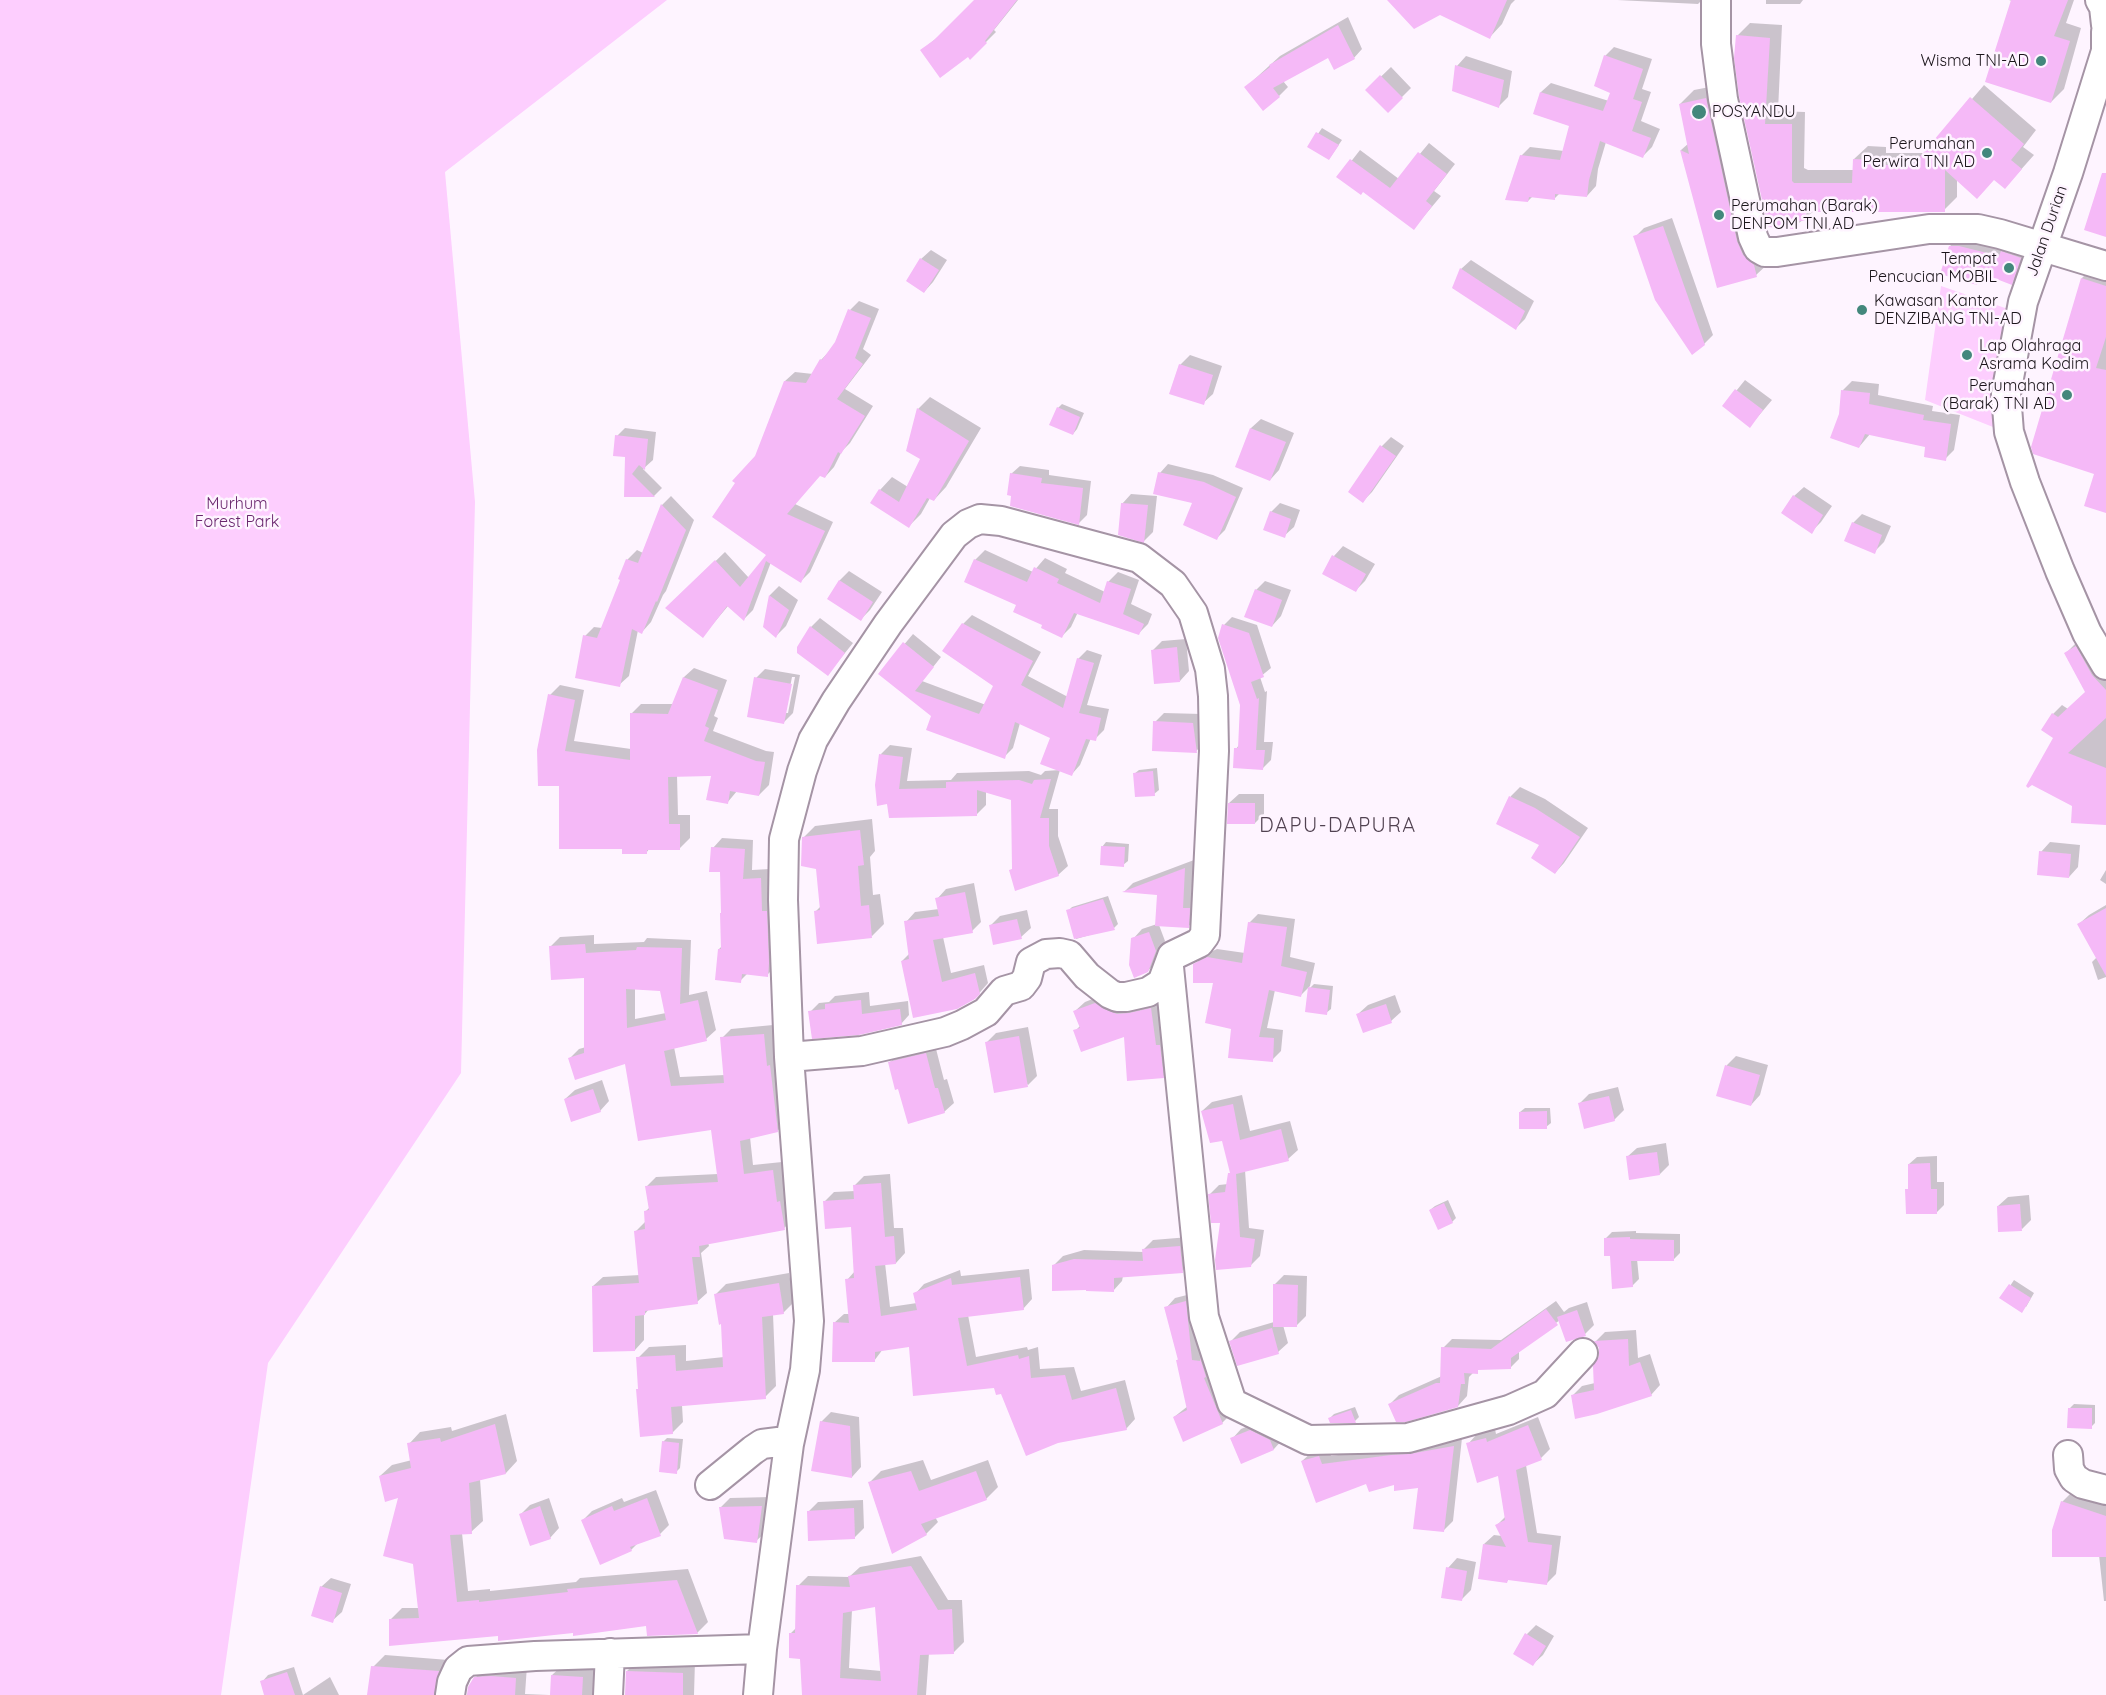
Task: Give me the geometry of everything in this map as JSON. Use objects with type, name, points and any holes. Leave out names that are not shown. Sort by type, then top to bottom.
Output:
[{"type":"street","points":[[1716,0],[1716,44],[1723,99],[1753,237],[1758,248],[1765,252],[1777,252],[1892,233],[1955,228],[1978,229],[2106,266]]},
{"type":"street","points":[[2100,0],[2106,25]]},
{"type":"street","name":"Jalan Durian","points":[[2106,32],[2106,51],[2068,173],[2023,302],[2006,394],[2009,432],[2025,482],[2087,633],[2106,665]]},
{"type":"street","points":[[758,1695],[789,1444],[805,1370],[809,1321],[789,1057],[783,900],[784,839],[809,750],[836,701],[888,624],[954,536],[968,524],[980,519],[1001,521],[1139,558],[1173,584],[1193,613],[1206,650],[1213,696],[1214,751],[1205,935],[1199,943],[1172,956],[1162,983],[1156,988],[1126,997],[1110,994],[1087,976],[1069,955],[1046,954],[1031,962],[1027,978],[1021,986],[1004,991],[986,1012],[945,1032],[862,1051],[789,1057]]},
{"type":"street","points":[[1169,968],[1204,1317],[1232,1403],[1308,1440],[1408,1438],[1509,1410],[1545,1394],[1583,1353]]},
{"type":"street","points":[[710,1485],[762,1444],[778,1442],[789,1444]]},
{"type":"street","points":[[2068,1455],[2069,1469],[2074,1478],[2083,1484],[2106,1490]]},
{"type":"street","points":[[450,1695],[452,1682],[458,1669],[468,1662],[536,1656],[762,1648]]},
{"type":"street","points":[[608,1695],[610,1653]]},
{"type":"green space","name":"Murhum Forest Park","points":[[0,0],[667,0],[445,172],[475,502],[461,1073],[268,1363],[221,1695],[0,1695]]},
{"type":"green space","name":"Lap Olahraga Asrama Kodim","points":[[1941,286],[2008,309],[1998,429],[1925,400]]},
{"type":"building","points":[[974,0],[1017,0],[985,41],[987,43],[970,60],[968,57],[940,78],[920,50],[934,40]]},
{"type":"building","points":[[1387,0],[1507,0],[1490,39],[1440,15],[1414,29]]},
{"type":"building","name":"Wisma TNI-AD","points":[[2011,0],[2068,0],[2054,36],[2070,41],[2051,103],[1985,82]]},
{"type":"building","points":[[1338,25],[1355,59],[1334,70],[1328,58],[1273,88],[1280,97],[1263,111],[1244,87],[1270,67],[1269,65]]},
{"type":"building","points":[[1736,35],[1770,38],[1765,124],[1792,124],[1792,181],[1794,183],[1852,183],[1853,159],[1874,160],[1874,165],[1913,165],[1970,97],[2024,144],[2011,160],[2022,169],[2005,189],[1994,180],[1977,199],[1945,170],[1945,212],[1806,212],[1806,221],[1794,221],[1794,229],[1768,227],[1739,96],[1734,58]]},
{"type":"building","points":[[1604,55],[1643,69],[1633,99],[1642,102],[1632,131],[1651,138],[1643,158],[1600,141],[1589,180],[1587,197],[1555,194],[1555,200],[1529,197],[1528,202],[1505,200],[1520,155],[1560,160],[1569,126],[1533,114],[1540,92],[1603,111],[1610,93],[1594,86]]},
{"type":"building","points":[[1455,65],[1504,80],[1499,108],[1452,91]]},
{"type":"building","points":[[1380,75],[1403,98],[1388,113],[1365,90]]},
{"type":"building","name":"Perumahan (Barak) DENPOM TNI AD","points":[[1706,98],[1737,241],[1743,255],[1754,265],[1757,277],[1717,288],[1680,150],[1689,154],[1679,104]]},
{"type":"building","points":[[1316,132],[1339,145],[1329,160],[1307,147]]},
{"type":"building","points":[[1418,152],[1447,174],[1426,201],[1432,206],[1414,230],[1363,192],[1361,195],[1336,177],[1350,159],[1390,188]]},
{"type":"building","points":[[2102,173],[2106,173],[2106,237],[2084,230]]},
{"type":"building","points":[[1663,226],[1705,345],[1692,355],[1655,300],[1633,236]]},
{"type":"building","points":[[1949,246],[1959,246],[1999,256],[2001,251],[2021,258],[2012,285],[1981,273],[1977,285],[1940,274]]},
{"type":"building","points":[[920,258],[939,270],[924,293],[906,281]]},
{"type":"building","points":[[1460,268],[1525,311],[1516,330],[1452,288]]},
{"type":"building","name":"Perumahan (Barak) TNI AD","points":[[2081,278],[2106,286],[2106,337],[2096,368],[2106,370],[2106,513],[2084,506],[2094,474],[2033,454],[2031,447]]},
{"type":"building","points":[[848,309],[871,318],[855,358],[863,364],[837,399],[865,416],[841,454],[838,452],[825,478],[820,476],[787,514],[825,531],[801,583],[766,561],[744,621],[727,606],[703,638],[665,608],[715,560],[740,587],[766,555],[712,517],[735,483],[732,481],[755,456],[784,381],[806,383],[820,359],[822,360],[835,342]]},
{"type":"building","points":[[1179,364],[1213,375],[1204,405],[1169,394]]},
{"type":"building","points":[[1735,389],[1763,410],[1750,428],[1722,406]]},
{"type":"building","points":[[1841,390],[1870,393],[1869,404],[1924,415],[1923,420],[1951,424],[1946,461],[1924,457],[1925,447],[1865,434],[1859,448],[1830,438],[1839,414]]},
{"type":"building","points":[[1057,407],[1080,417],[1073,435],[1049,425]]},
{"type":"building","points":[[917,408],[969,441],[934,501],[927,498],[909,528],[870,503],[879,489],[899,502],[920,459],[906,451]]},
{"type":"building","points":[[1250,428],[1286,442],[1270,481],[1235,467]]},
{"type":"building","points":[[615,435],[648,439],[645,470],[639,465],[632,474],[655,497],[624,497],[625,457],[613,456]]},
{"type":"building","points":[[1380,445],[1396,456],[1363,503],[1348,492]]},
{"type":"building","points":[[1158,472],[1204,482],[1236,497],[1217,540],[1183,525],[1192,503],[1153,494]]},
{"type":"building","points":[[1010,473],[1042,478],[1041,483],[1083,488],[1079,525],[1010,506],[1011,496],[1007,495]]},
{"type":"building","points":[[1793,495],[1823,515],[1812,534],[1781,513]]},
{"type":"building","points":[[1121,503],[1148,505],[1144,543],[1118,535]]},
{"type":"building","points":[[661,504],[686,530],[642,634],[632,629],[620,687],[575,678],[583,635],[597,638],[626,559],[638,563]]},
{"type":"building","points":[[1270,511],[1291,519],[1285,538],[1263,530]]},
{"type":"building","points":[[1852,522],[1882,535],[1875,554],[1844,541]]},
{"type":"building","points":[[1332,555],[1366,574],[1356,592],[1322,574]]},
{"type":"building","points":[[974,559],[1027,582],[1034,567],[1059,579],[1057,583],[1100,603],[1107,581],[1131,589],[1123,614],[1144,624],[1139,635],[1074,613],[1062,638],[1041,628],[1042,625],[1013,612],[1016,605],[964,582]]},
{"type":"building","points":[[839,580],[873,602],[861,621],[827,599]]},
{"type":"building","points":[[1255,589],[1282,600],[1272,627],[1244,617]]},
{"type":"building","points":[[769,595],[789,610],[776,638],[763,627]]},
{"type":"building","points":[[962,623],[1033,661],[1021,685],[1063,708],[1077,658],[1094,663],[1079,713],[1101,718],[1096,741],[1086,739],[1072,776],[1040,764],[1050,738],[1015,722],[1005,759],[926,730],[931,716],[878,674],[903,642],[934,667],[915,691],[979,714],[993,686],[942,651]]},
{"type":"building","points":[[1222,624],[1249,633],[1264,677],[1251,682],[1257,699],[1259,698],[1256,750],[1265,750],[1263,770],[1233,768],[1234,748],[1238,748],[1240,705],[1218,638]]},
{"type":"building","points":[[810,626],[845,653],[828,676],[797,653],[797,647]]},
{"type":"building","points":[[2076,646],[2092,675],[2106,690],[2106,718],[2068,753],[2106,768],[2106,825],[2071,823],[2072,806],[2032,785],[2028,788],[2026,786],[2053,738],[2041,730],[2052,713],[2058,717],[2085,692],[2064,653]]},
{"type":"building","points":[[1177,647],[1180,682],[1154,684],[1151,650]]},
{"type":"building","points":[[683,677],[718,690],[705,726],[709,728],[704,741],[756,761],[765,762],[759,796],[730,791],[728,804],[706,800],[711,776],[668,777],[669,824],[680,824],[680,850],[647,850],[647,854],[622,854],[622,849],[559,849],[559,786],[538,786],[537,750],[548,694],[575,700],[565,751],[630,760],[630,713],[668,714]]},
{"type":"building","points":[[754,677],[792,684],[784,724],[747,717]]},
{"type":"building","points":[[1153,721],[1193,723],[1197,753],[1152,751]]},
{"type":"building","points":[[879,754],[903,757],[899,789],[946,788],[946,782],[1019,780],[1032,784],[1034,780],[1051,779],[1040,818],[1049,818],[1049,846],[1059,876],[1015,891],[1009,870],[1012,869],[1011,800],[977,790],[977,816],[889,818],[887,804],[877,806],[875,785]]},
{"type":"building","points":[[1153,771],[1155,796],[1135,797],[1133,773]]},
{"type":"building","points":[[1509,796],[1535,808],[1580,837],[1555,874],[1531,858],[1539,845],[1496,824]]},
{"type":"building","points":[[1228,803],[1255,803],[1255,824],[1227,824]]},
{"type":"building","points":[[860,830],[864,865],[858,866],[861,906],[869,905],[872,938],[817,944],[814,911],[820,910],[816,869],[801,866],[802,837]]},
{"type":"building","points":[[1101,846],[1125,847],[1124,867],[1100,865]]},
{"type":"building","points":[[711,847],[745,849],[743,879],[761,878],[762,911],[767,911],[768,977],[742,974],[741,983],[715,980],[718,949],[721,949],[720,872],[709,872]]},
{"type":"building","points":[[2039,851],[2071,854],[2069,878],[2037,875]]},
{"type":"building","points":[[1185,868],[1183,908],[1190,908],[1189,928],[1155,926],[1157,895],[1122,892]]},
{"type":"building","points":[[965,892],[973,933],[933,940],[942,982],[975,973],[980,994],[957,1009],[913,1018],[901,961],[909,959],[904,921],[939,916],[935,898]]},
{"type":"building","points":[[1103,899],[1115,930],[1074,939],[1066,910]]},
{"type":"building","points":[[2106,908],[2106,976],[2077,924]]},
{"type":"building","points":[[1017,919],[1022,939],[993,945],[989,925]]},
{"type":"building","points":[[1248,922],[1287,927],[1281,966],[1307,972],[1301,997],[1269,990],[1259,1037],[1274,1038],[1273,1062],[1228,1058],[1231,1029],[1205,1023],[1213,983],[1193,983],[1193,964],[1207,957],[1242,963]]},
{"type":"building","points":[[1149,932],[1156,951],[1148,972],[1134,978],[1129,965],[1131,938]]},
{"type":"building","points":[[585,944],[586,953],[636,950],[637,947],[682,948],[680,1004],[698,1000],[707,1041],[664,1051],[671,1086],[724,1083],[720,1037],[764,1034],[778,1132],[740,1141],[744,1174],[773,1170],[777,1202],[780,1201],[785,1230],[699,1246],[700,1257],[692,1257],[698,1304],[645,1311],[645,1315],[635,1316],[635,1351],[593,1352],[592,1286],[639,1283],[634,1231],[645,1229],[644,1211],[649,1210],[645,1186],[718,1182],[711,1130],[638,1141],[625,1064],[575,1080],[568,1058],[584,1053],[584,978],[551,980],[549,946]],"holes":[[[626,989],[660,991],[666,1020],[627,1028]]]},
{"type":"building","points":[[1308,987],[1330,990],[1327,1015],[1305,1012]]},
{"type":"building","points":[[861,1000],[862,1014],[900,1009],[902,1025],[859,1035],[812,1039],[808,1011],[825,1009],[825,1004]]},
{"type":"building","points":[[1095,1003],[1117,1014],[1151,1008],[1156,1045],[1160,1045],[1164,1078],[1127,1081],[1124,1037],[1081,1052],[1073,1030],[1080,1028],[1073,1011]]},
{"type":"building","points":[[1386,1004],[1392,1023],[1363,1033],[1356,1014]]},
{"type":"building","points":[[1019,1036],[1028,1087],[994,1093],[985,1042]]},
{"type":"building","points":[[926,1053],[935,1088],[938,1088],[945,1113],[908,1124],[898,1089],[895,1090],[888,1062]]},
{"type":"building","points":[[1725,1065],[1760,1075],[1751,1106],[1716,1096]]},
{"type":"building","points":[[593,1089],[601,1112],[571,1122],[564,1099]]},
{"type":"building","points":[[1609,1096],[1615,1121],[1584,1129],[1578,1103]]},
{"type":"building","points":[[1233,1104],[1240,1140],[1281,1129],[1289,1161],[1236,1174],[1240,1237],[1255,1239],[1251,1267],[1216,1270],[1215,1260],[1220,1223],[1211,1223],[1208,1194],[1225,1192],[1228,1173],[1230,1173],[1222,1141],[1210,1143],[1201,1111]]},
{"type":"building","points":[[1547,1111],[1547,1129],[1519,1129],[1519,1112]]},
{"type":"building","points":[[1657,1152],[1660,1175],[1629,1180],[1626,1156]]},
{"type":"building","points":[[1930,1163],[1931,1189],[1937,1189],[1937,1214],[1906,1214],[1905,1189],[1908,1189],[1908,1164]]},
{"type":"building","points":[[881,1183],[885,1237],[894,1236],[896,1264],[875,1266],[881,1316],[917,1310],[913,1293],[951,1278],[952,1285],[1020,1277],[1024,1310],[958,1318],[967,1366],[1018,1355],[1019,1359],[1029,1356],[1031,1378],[1065,1375],[1072,1400],[1116,1388],[1127,1430],[1058,1443],[1026,1456],[1001,1394],[996,1395],[994,1388],[913,1396],[909,1347],[875,1352],[875,1362],[832,1362],[833,1322],[849,1323],[845,1279],[854,1278],[851,1227],[825,1229],[823,1201],[854,1199],[853,1185]]},
{"type":"building","points":[[1444,1203],[1453,1223],[1438,1230],[1429,1210]]},
{"type":"building","points":[[2020,1204],[2022,1231],[1998,1232],[1997,1206]]},
{"type":"building","points":[[1630,1237],[1630,1239],[1674,1240],[1674,1261],[1631,1261],[1633,1287],[1612,1289],[1610,1256],[1604,1256],[1604,1238]]},
{"type":"building","points":[[1180,1246],[1183,1273],[1114,1278],[1114,1292],[1052,1291],[1052,1265],[1074,1259],[1143,1261],[1142,1249]]},
{"type":"building","points":[[779,1283],[784,1314],[762,1317],[766,1399],[671,1407],[673,1434],[640,1437],[636,1357],[675,1355],[676,1371],[723,1367],[721,1324],[719,1325],[714,1294]]},
{"type":"building","points":[[1273,1284],[1298,1285],[1297,1327],[1273,1327]]},
{"type":"building","points":[[2009,1284],[2031,1298],[2022,1313],[1999,1298]]},
{"type":"building","points":[[1186,1301],[1192,1360],[1200,1361],[1200,1358],[1206,1377],[1204,1378],[1223,1424],[1183,1442],[1173,1417],[1187,1410],[1176,1360],[1178,1360],[1164,1307]]},
{"type":"building","points":[[1546,1309],[1558,1325],[1511,1358],[1511,1369],[1478,1370],[1478,1374],[1464,1373],[1465,1384],[1461,1384],[1458,1407],[1406,1422],[1396,1422],[1388,1404],[1440,1383],[1441,1347],[1491,1349]]},
{"type":"building","points":[[1577,1310],[1586,1336],[1566,1342],[1557,1317]]},
{"type":"building","points":[[1272,1328],[1279,1354],[1237,1366],[1229,1341]]},
{"type":"building","points":[[1628,1339],[1629,1366],[1640,1362],[1652,1396],[1575,1419],[1571,1395],[1594,1390],[1593,1366],[1599,1356],[1599,1348],[1594,1341]]},
{"type":"building","points":[[2068,1408],[2092,1408],[2092,1429],[2067,1428]]},
{"type":"building","points":[[1351,1410],[1356,1423],[1330,1423],[1328,1418]]},
{"type":"building","points":[[820,1421],[850,1426],[852,1478],[811,1471]]},
{"type":"building","points":[[495,1424],[506,1474],[469,1483],[472,1534],[450,1535],[457,1602],[479,1600],[479,1602],[568,1592],[567,1589],[677,1580],[698,1634],[647,1636],[646,1626],[573,1636],[573,1633],[498,1641],[498,1636],[389,1646],[389,1619],[419,1618],[413,1564],[383,1556],[398,1498],[385,1502],[379,1476],[411,1468],[407,1443],[440,1438],[441,1442]]},
{"type":"building","points":[[1528,1425],[1542,1460],[1516,1470],[1528,1542],[1552,1545],[1547,1585],[1478,1579],[1483,1544],[1506,1547],[1495,1525],[1505,1520],[1498,1476],[1477,1483],[1466,1443],[1486,1438],[1487,1442]]},
{"type":"building","points":[[1250,1430],[1270,1440],[1274,1450],[1241,1464],[1230,1438]]},
{"type":"building","points":[[662,1441],[679,1443],[677,1474],[659,1472]]},
{"type":"building","points":[[1454,1446],[1444,1532],[1413,1529],[1418,1488],[1394,1491],[1394,1485],[1369,1492],[1366,1484],[1316,1503],[1301,1461],[1319,1456],[1322,1464],[1409,1454]]},
{"type":"building","points":[[911,1471],[919,1491],[976,1471],[987,1500],[921,1524],[927,1535],[892,1554],[868,1482]]},
{"type":"building","points":[[647,1498],[661,1536],[630,1547],[632,1551],[600,1565],[581,1520],[612,1506],[614,1511]]},
{"type":"building","points":[[2061,1501],[2106,1516],[2106,1557],[2052,1557],[2052,1530]]},
{"type":"building","points":[[540,1506],[551,1539],[530,1546],[519,1514]]},
{"type":"building","points":[[762,1506],[757,1543],[724,1539],[719,1507]]},
{"type":"building","points":[[854,1508],[855,1539],[808,1541],[807,1511]]},
{"type":"building","points":[[911,1566],[938,1610],[952,1609],[954,1654],[920,1655],[917,1695],[802,1695],[800,1659],[789,1658],[789,1633],[795,1633],[796,1585],[850,1587],[848,1576]],"holes":[[[875,1607],[881,1681],[840,1678],[843,1613]]]},
{"type":"building","points":[[1446,1567],[1467,1571],[1462,1601],[1441,1598]]},
{"type":"building","points":[[320,1586],[342,1593],[333,1623],[311,1616]]},
{"type":"building","points":[[1525,1633],[1546,1646],[1533,1666],[1513,1654]]},
{"type":"building","points":[[371,1666],[439,1671],[434,1695],[367,1695]]},
{"type":"building","points":[[626,1671],[683,1673],[683,1695],[625,1695]]},
{"type":"building","points":[[287,1672],[295,1695],[264,1695],[260,1681]]},
{"type":"building","points":[[551,1675],[583,1677],[582,1695],[550,1695]]},
{"type":"building","points":[[474,1677],[516,1678],[515,1695],[467,1695],[468,1687]]},
{"type":"place","name":"Wisma TNI-AD","points":[[2041,61]]},
{"type":"place","name":"POSYANDU","points":[[1699,112]]},
{"type":"place","name":"Perumahan Perwira TNI AD","points":[[1987,153]]},
{"type":"place","name":"Perumahan (Barak) DENPOM TNI AD","points":[[1719,215]]},
{"type":"place","name":"Tempat Pencucian MOBIL","points":[[2009,268]]},
{"type":"place","name":"Kawasan Kantor DENZIBANG TNI-AD","points":[[1862,310]]},
{"type":"place","name":"Lap Olahraga Asrama Kodim","points":[[1967,355]]},
{"type":"place","name":"Perumahan (Barak) TNI AD","points":[[2067,395]]},
{"type":"district","name":"DAPU-DAPURA","points":[[1338,826]]}]
